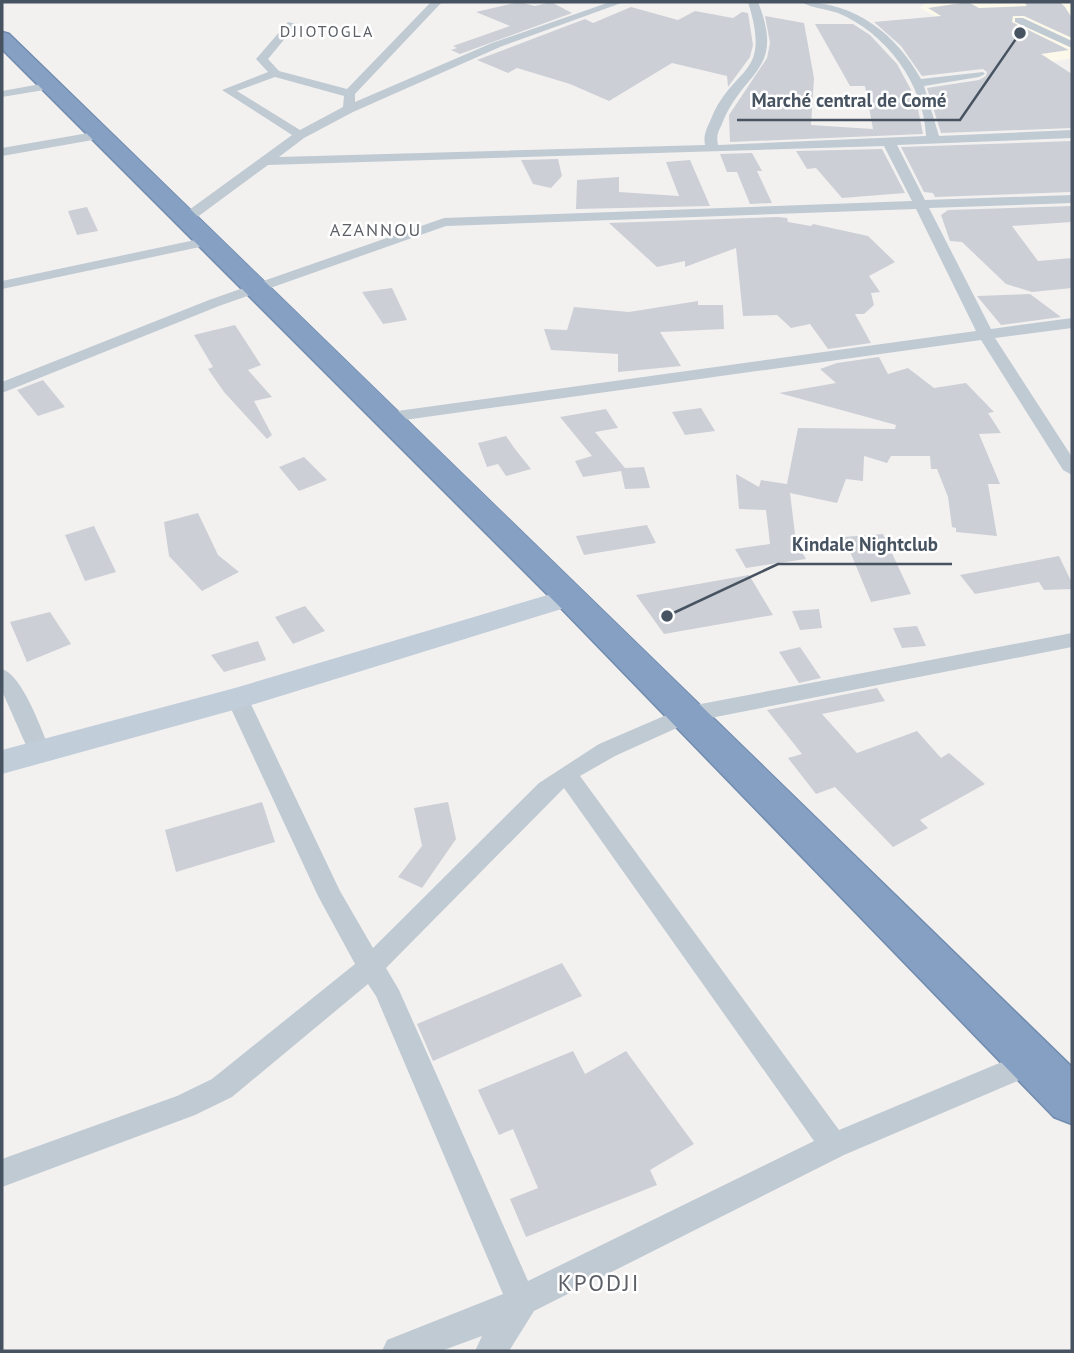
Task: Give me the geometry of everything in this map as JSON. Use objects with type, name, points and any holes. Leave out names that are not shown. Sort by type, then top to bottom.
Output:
[{"type":"highway","points":[[2,38],[390,417],[1072,1101]]},
{"type":"street","points":[[349,109],[350,93],[437,2]]},
{"type":"street","points":[[3,283],[198,230],[265,161],[300,135],[349,109],[496,45],[620,2]]},
{"type":"street","points":[[712,149],[710,137],[725,100],[742,85],[758,64],[761,54],[762,26],[753,2]]},
{"type":"street","points":[[807,2],[839,10],[877,29],[918,83],[933,134],[931,140]]},
{"type":"street","points":[[1019,20],[1072,44]]},
{"type":"street","points":[[292,24],[262,59],[275,73],[326,89],[350,93]]},
{"type":"street","points":[[275,73],[229,91],[300,135]]},
{"type":"street","points":[[918,83],[979,74]]},
{"type":"street","points":[[2,94],[52,86]]},
{"type":"street","points":[[265,161],[712,149],[1072,134]]},
{"type":"street","points":[[2,152],[100,135]]},
{"type":"street","points":[[888,142],[922,204],[987,337],[1072,470]]},
{"type":"street","points":[[2,388],[214,303],[444,222],[1072,199]]},
{"type":"street","points":[[390,417],[939,341],[987,337],[1072,323]]},
{"type":"street","points":[[2,762],[237,698],[571,597]]},
{"type":"street","points":[[2,1173],[185,1106],[222,1088],[370,967],[566,774],[607,750],[685,715],[1072,640]]},
{"type":"street","points":[[2,676],[14,692],[40,751]]},
{"type":"street","points":[[237,698],[330,896],[386,990],[522,1303]]},
{"type":"street","points":[[566,774],[834,1146]]},
{"type":"street","points":[[398,1351],[522,1303],[834,1146],[1033,1061]]},
{"type":"street","points":[[491,1351],[522,1303]]},
{"type":"shaded area","points":[[926,2],[1072,2],[1072,58],[1031,66],[920,8]]},
{"type":"building","points":[[519,2],[535,6],[551,2],[572,13],[460,54],[451,50],[457,48],[453,46],[510,26],[476,12]]},
{"type":"building","points":[[968,2],[979,8],[1027,6],[1024,2],[1060,2],[1065,7],[1072,18],[1072,38],[1024,16],[1013,16],[1012,22],[1069,50],[1041,54],[1072,74],[1072,128],[941,133],[927,88],[979,80],[986,76],[987,72],[983,69],[922,76],[901,46],[874,22],[941,16],[928,8]]},
{"type":"building","points":[[631,7],[678,20],[695,11],[733,18],[742,12],[748,13],[753,45],[750,57],[728,87],[727,76],[672,63],[609,101],[570,84],[517,68],[508,73],[477,60],[585,19],[593,23]]},
{"type":"building","points":[[765,16],[804,23],[814,78],[811,125],[873,129],[865,86],[850,86],[815,24],[853,24],[870,35],[897,64],[916,99],[923,134],[730,142],[729,115],[767,58],[770,43]]},
{"type":"building","points":[[1072,141],[1072,192],[935,197],[933,193],[924,192],[901,147]]},
{"type":"building","points":[[882,149],[905,193],[842,198],[816,168],[807,169],[796,151]]},
{"type":"building","points":[[752,153],[762,171],[757,171],[772,203],[750,204],[737,172],[727,172],[720,154]]},
{"type":"building","points":[[558,159],[562,176],[551,188],[533,184],[521,160]]},
{"type":"building","points":[[690,160],[710,206],[576,209],[577,180],[619,177],[619,192],[679,196],[666,162]]},
{"type":"building","points":[[1072,206],[1072,222],[1012,226],[1038,261],[1072,258],[1072,288],[1032,292],[1006,284],[962,242],[950,241],[941,215],[948,210]]},
{"type":"building","points":[[87,207],[98,231],[77,235],[68,211]]},
{"type":"building","points":[[787,218],[788,222],[811,226],[813,224],[868,236],[895,262],[869,276],[880,292],[871,293],[874,305],[864,314],[855,314],[871,343],[828,349],[810,324],[791,328],[777,315],[743,316],[736,248],[685,267],[685,261],[657,267],[609,223]]},
{"type":"building","points":[[392,288],[407,320],[383,324],[362,292]]},
{"type":"building","points":[[1030,294],[1061,317],[1001,325],[977,296]]},
{"type":"building","points":[[698,301],[698,305],[723,305],[724,329],[660,332],[681,366],[618,372],[618,354],[551,350],[544,329],[567,330],[574,307],[629,312]]},
{"type":"building","points":[[235,325],[261,365],[248,370],[272,397],[254,401],[272,435],[267,439],[224,392],[208,369],[213,367],[194,335]]},
{"type":"building","points":[[879,357],[888,374],[908,368],[934,388],[966,383],[994,412],[988,413],[1001,433],[979,434],[1000,484],[988,484],[997,536],[956,532],[956,528],[952,527],[948,497],[937,469],[931,469],[930,456],[891,456],[887,463],[864,456],[863,481],[846,479],[837,503],[790,493],[796,542],[806,559],[746,568],[735,549],[770,544],[766,510],[739,509],[736,474],[759,487],[761,480],[787,484],[798,428],[895,429],[896,425],[779,393],[836,383],[820,369],[837,363]]},
{"type":"building","points":[[43,380],[65,407],[38,416],[17,390]]},
{"type":"building","points":[[701,408],[715,431],[685,435],[672,412]]},
{"type":"building","points":[[606,409],[618,428],[595,432],[625,468],[644,467],[650,488],[625,489],[621,471],[583,477],[575,461],[592,456],[560,417]]},
{"type":"building","points":[[506,436],[531,469],[506,476],[498,464],[487,467],[478,443]]},
{"type":"building","points":[[304,457],[327,480],[299,491],[279,467]]},
{"type":"building","points":[[198,513],[218,555],[239,572],[202,591],[169,556],[164,522]]},
{"type":"building","points":[[647,525],[656,543],[584,555],[576,536]]},
{"type":"building","points":[[94,526],[116,572],[85,581],[65,535]]},
{"type":"building","points":[[883,534],[911,594],[871,602],[844,537]]},
{"type":"building","points":[[1059,556],[1072,583],[1072,589],[1044,590],[1039,582],[975,594],[960,575]]},
{"type":"building","points":[[749,575],[773,615],[664,634],[636,595]]},
{"type":"building","points":[[305,606],[325,631],[293,644],[275,617]]},
{"type":"building","points":[[819,609],[822,628],[800,630],[792,611]]},
{"type":"building","points":[[50,612],[71,644],[27,662],[10,622]]},
{"type":"building","points":[[917,626],[926,646],[902,648],[893,628]]},
{"type":"building","points":[[258,641],[266,660],[224,672],[211,655]]},
{"type":"building","points":[[800,647],[821,678],[799,683],[779,652]]},
{"type":"building","points":[[877,688],[885,701],[822,714],[857,753],[917,731],[941,758],[949,753],[985,784],[920,820],[928,828],[893,847],[835,787],[816,794],[788,758],[802,754],[767,710]]},
{"type":"building","points":[[262,802],[275,842],[176,872],[165,830]]},
{"type":"building","points":[[448,802],[456,839],[422,888],[398,877],[422,846],[414,808]]},
{"type":"building","points":[[562,963],[582,996],[433,1061],[417,1024]]},
{"type":"building","points":[[573,1051],[585,1074],[626,1051],[694,1144],[650,1170],[657,1185],[526,1237],[510,1199],[538,1188],[513,1129],[499,1135],[478,1090]]},
{"type":"place","name":"Marché central de Comé","points":[[1020,33]]},
{"type":"place","name":"Kindale Nightclub","points":[[667,616]]},
{"type":"district","name":"DJIOTOGLA","points":[[327,31]]},
{"type":"district","name":"AZANNOU","points":[[376,230]]},
{"type":"district","name":"KPODJI","points":[[599,1283]]}]
